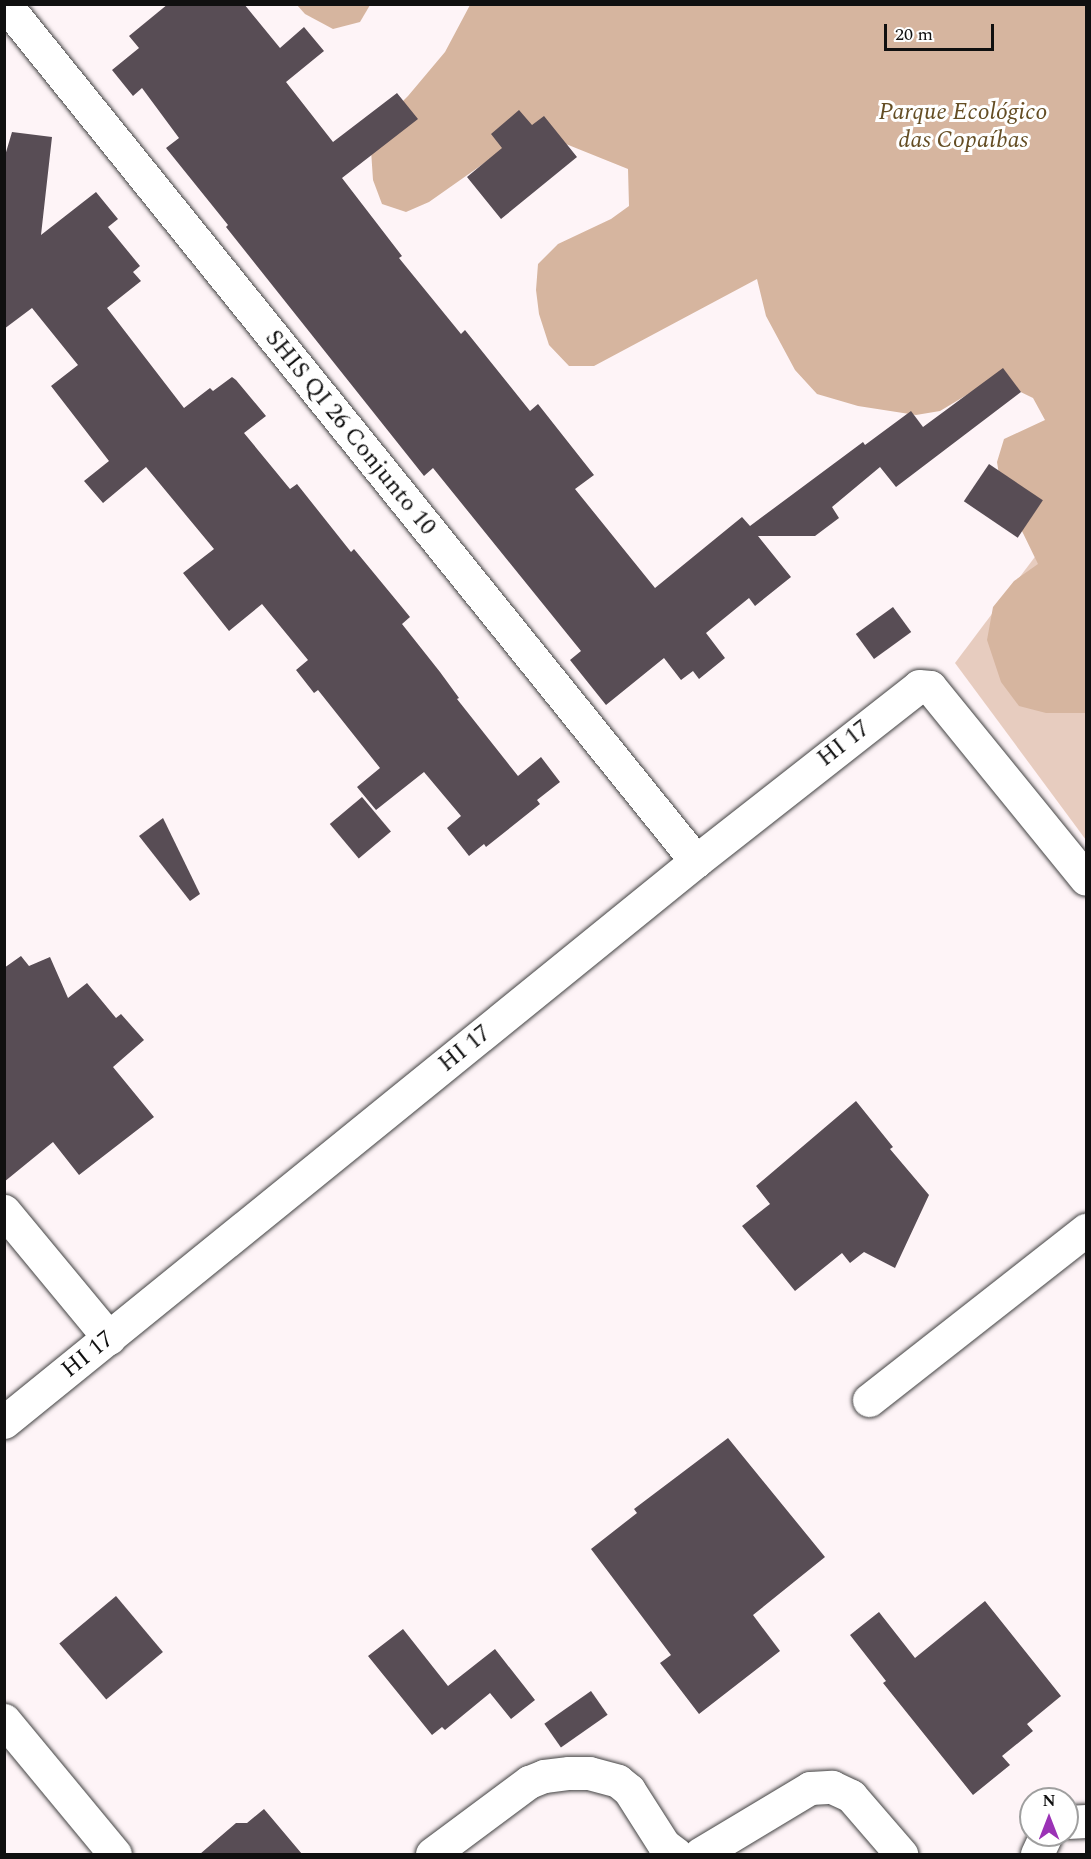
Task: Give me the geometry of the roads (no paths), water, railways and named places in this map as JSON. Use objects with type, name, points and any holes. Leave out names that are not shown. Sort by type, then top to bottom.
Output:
[{"type":"street","name":"SHIS QI 26 Conjunto 10","points":[[5,4],[696,861]]},
{"type":"street","name":"HI 17","points":[[4,1422],[696,861],[922,685],[930,687],[1086,879]]},
{"type":"street","points":[[4,1211],[109,1338]]},
{"type":"street","points":[[869,1400],[1086,1230]]},
{"type":"street","points":[[4,1720],[115,1854]]},
{"type":"street","points":[[432,1854],[529,1782],[544,1776],[569,1773],[589,1773],[618,1781],[629,1790],[664,1845],[676,1854]]},
{"type":"street","points":[[700,1854],[810,1788],[832,1787],[851,1796],[901,1854]]},
{"type":"park label","name":"Parque Ecológico das Copaíbas","points":[[963,127]]}]
